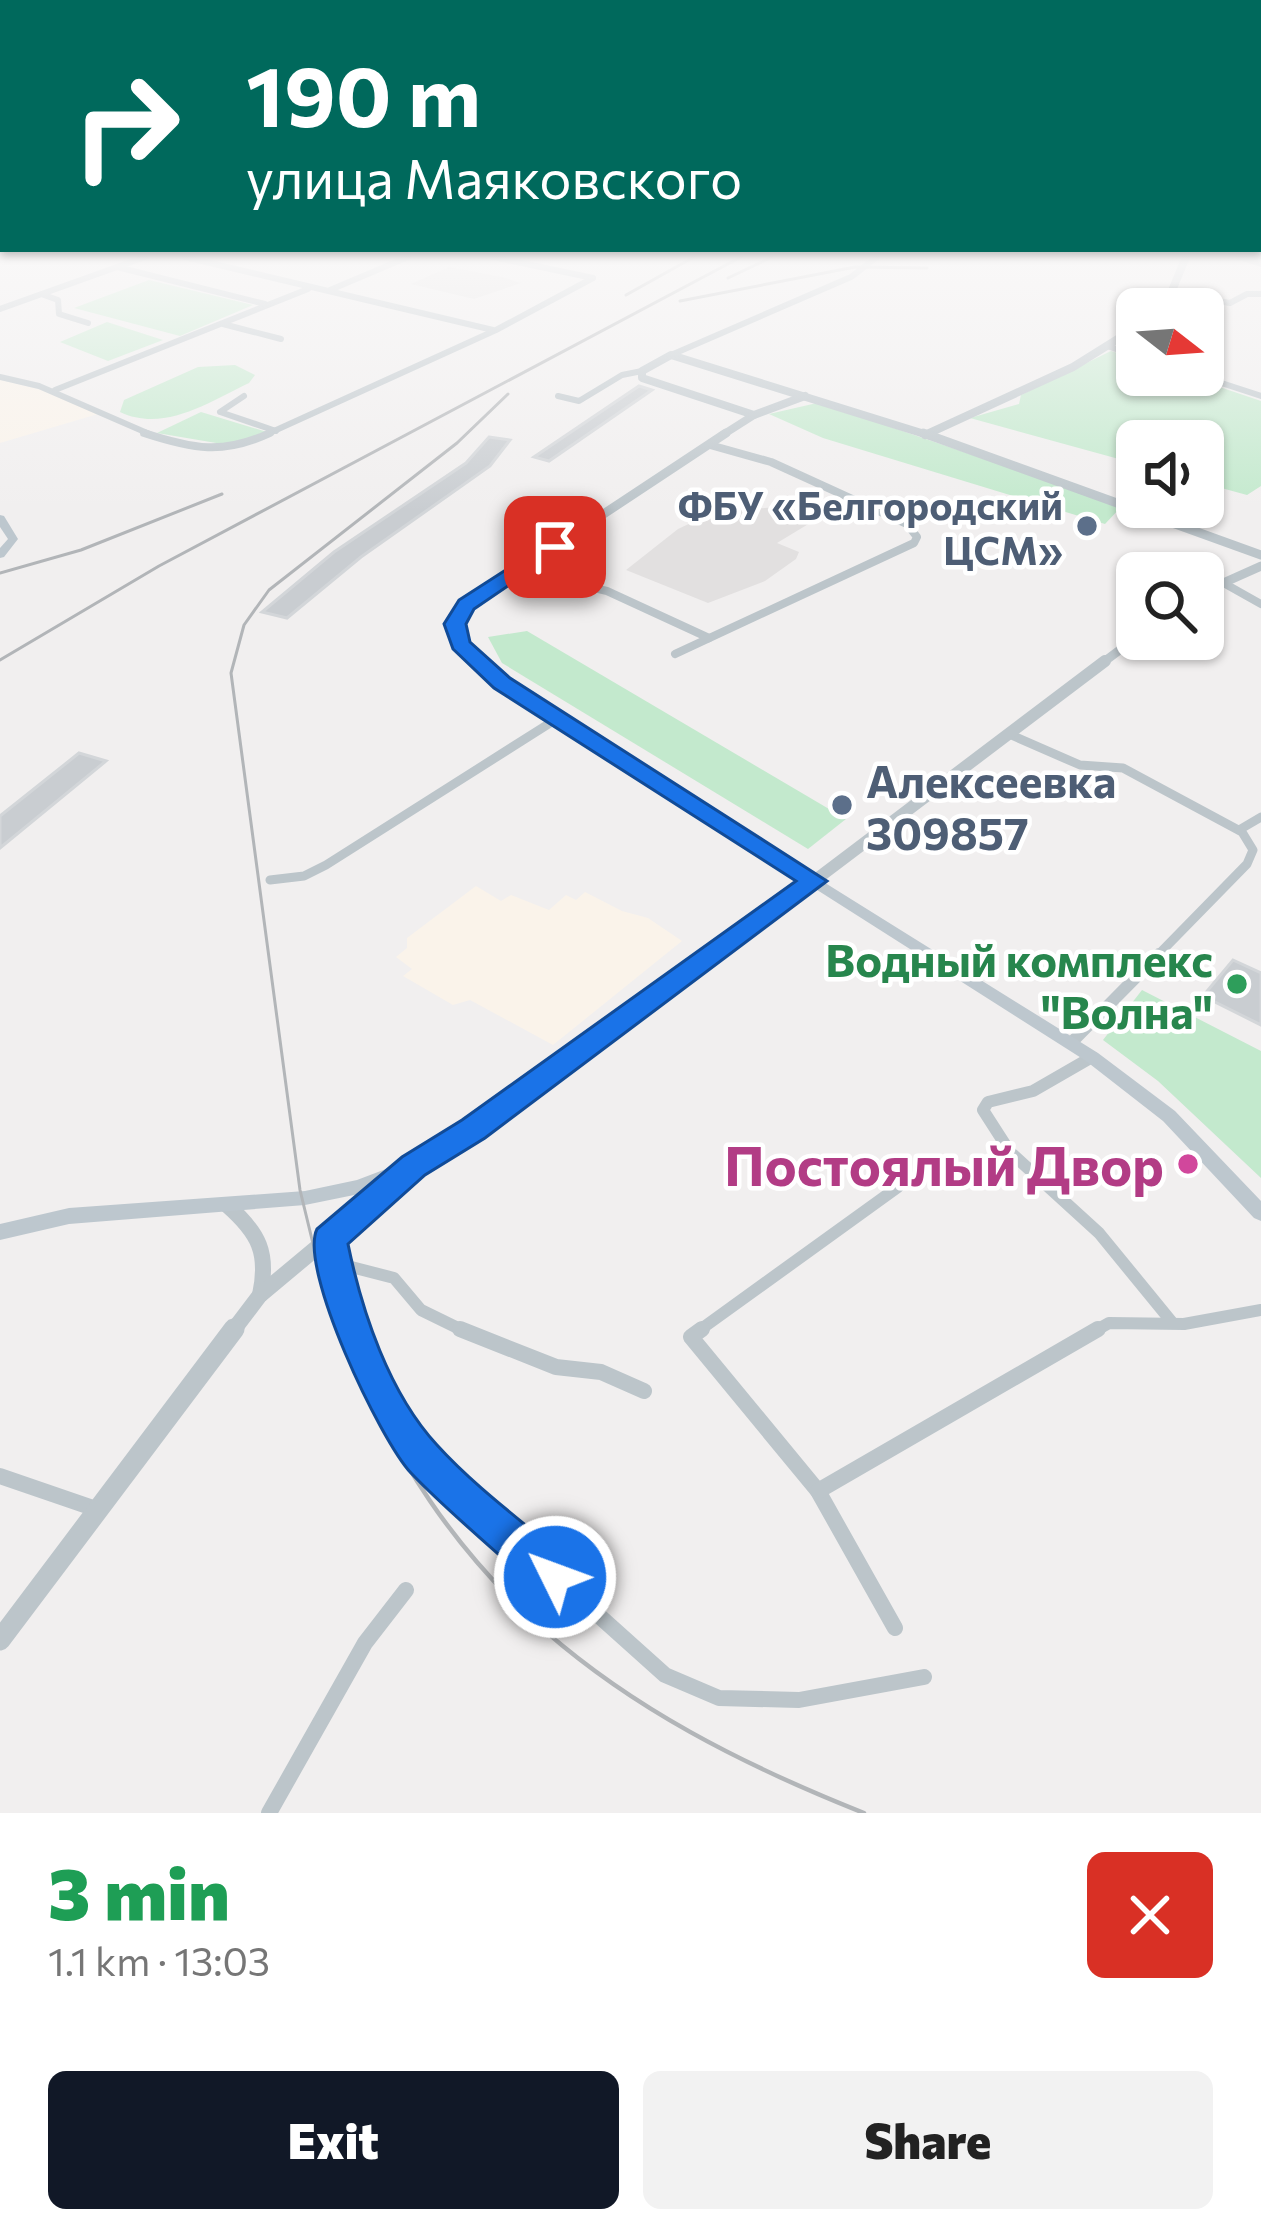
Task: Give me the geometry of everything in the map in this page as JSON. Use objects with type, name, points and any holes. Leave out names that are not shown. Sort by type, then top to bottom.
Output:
[{"type":"main road","points":[[0,518],[13,538],[0,555]]},
{"type":"main road","points":[[0,1232],[69,1216],[335,1193],[413,1166],[474,1129],[814,881],[1072,1042],[1169,1116],[1261,1213]]},
{"type":"street","points":[[55,390],[174,342]]},
{"type":"street","points":[[0,377],[35,381],[98,415],[189,446],[236,449],[471,342]]},
{"type":"street","points":[[558,396],[579,401],[622,375],[642,371],[702,342]]},
{"type":"street","points":[[925,435],[1116,343]]},
{"type":"street","points":[[1110,347],[1116,349]]},
{"type":"street","points":[[671,355],[925,435],[1261,556]]},
{"type":"street","points":[[642,371],[642,378],[754,416]]},
{"type":"street","points":[[1224,384],[1261,396]]},
{"type":"street","points":[[244,396],[222,408],[222,416],[276,431]]},
{"type":"street","points":[[805,396],[754,416],[466,605],[458,616],[460,644],[475,662],[558,718],[814,881],[1116,653]]},
{"type":"street","points":[[676,654],[914,543],[917,537],[907,524],[771,462],[710,446]]},
{"type":"street","points":[[1224,580],[1261,566]]},
{"type":"street","points":[[518,570],[539,580],[564,578],[601,589],[709,638]]},
{"type":"street","points":[[1224,583],[1261,604]]},
{"type":"street","points":[[270,880],[304,876],[326,865],[558,718]]},
{"type":"street","points":[[1009,734],[1080,765],[1123,769],[1239,830],[1253,850],[1247,864],[1072,1042]]},
{"type":"street","points":[[1239,830],[1261,817]]},
{"type":"street","points":[[1092,1057],[1033,1091],[988,1102],[983,1110],[991,1129],[1017,1162],[1069,1203],[1127,1262],[1171,1321]]},
{"type":"street","points":[[0,1640],[260,1294],[413,1166]]},
{"type":"street","points":[[896,1628],[818,1491],[691,1337],[898,1187]]},
{"type":"street","points":[[227,1204],[255,1228],[269,1261],[260,1294]]},
{"type":"street","points":[[329,1239],[332,1262],[385,1401],[422,1457],[664,1675],[719,1698],[799,1700],[924,1677]]},
{"type":"street","points":[[332,1262],[394,1278],[421,1310],[491,1345],[556,1366],[601,1372],[644,1391]]},
{"type":"street","points":[[818,1491],[1109,1323],[1184,1324],[1261,1310]]},
{"type":"street","points":[[0,1476],[96,1509]]},
{"type":"street","points":[[268,1813],[365,1643],[406,1590]]},
{"type":"shaded area","points":[[0,380],[46,391],[98,414],[0,443]]},
{"type":"shaded area","points":[[733,503],[754,509],[775,507],[815,520],[777,543],[799,552],[796,559],[765,581],[708,603],[626,570],[678,529]]},
{"type":"shaded area","points":[[476,886],[501,901],[511,895],[549,910],[566,895],[576,900],[585,892],[648,918],[682,941],[553,1045],[470,1000],[453,1005],[403,976],[412,969],[396,957],[407,948],[407,938]]},
{"type":"green space","points":[[61,342],[159,342],[108,361]]},
{"type":"green space","points":[[1111,351],[1116,353],[1116,396],[1224,396],[1224,389],[1261,401],[1261,486],[1247,495],[1224,489],[1224,420],[1116,420],[1116,458],[970,418],[1019,404],[1021,395]]},
{"type":"green space","points":[[235,365],[255,375],[249,383],[202,406],[153,419],[120,412],[124,400],[198,367]]},
{"type":"green space","points":[[817,403],[1116,504],[1116,512],[1105,524],[823,438],[769,414]]},
{"type":"green space","points":[[201,412],[267,432],[234,446],[157,433]]},
{"type":"green space","points":[[527,631],[846,819],[808,849],[502,663],[488,637]]},
{"type":"green space","points":[[1142,990],[1261,1051],[1261,1178],[1158,1081],[1103,1040]]},
{"type":"building","points":[[639,386],[652,390],[549,461],[534,457]]},
{"type":"building","points":[[489,437],[510,440],[490,466],[361,557],[287,618],[262,612],[334,552],[466,463]]},
{"type":"building","points":[[79,753],[106,761],[0,848],[0,816]]},
{"type":"building","name":"Водный комплекс \"Волна\"","points":[[1233,960],[1261,973],[1261,1025],[1203,996]]},
{"type":"railway","points":[[0,660],[159,566],[582,342]]},
{"type":"railway","points":[[343,1332],[316,1256],[300,1190],[231,673],[244,625],[269,590],[457,443],[508,394]]},
{"type":"railway","points":[[0,573],[81,550],[222,494]]},
{"type":"railway","points":[[342,1329],[383,1421],[430,1501],[484,1570],[546,1631],[614,1685],[690,1732],[864,1813]]},
{"type":"place","name":"ФБУ «Белгородский ЦСМ»","points":[[1087,526]]},
{"type":"place","name":"Алексеевка 309857","points":[[842,805]]},
{"type":"place","name":"Водный комплекс \"Волна\"","points":[[1237,984]]},
{"type":"place","name":"Постоялый Двор","points":[[1188,1164]]},
{"type":"route","points":[[555,547],[466,605],[455,624],[460,644],[502,683],[814,881],[474,1129],[413,1166],[329,1239],[340,1292],[385,1401],[422,1457],[555,1577]]}]
